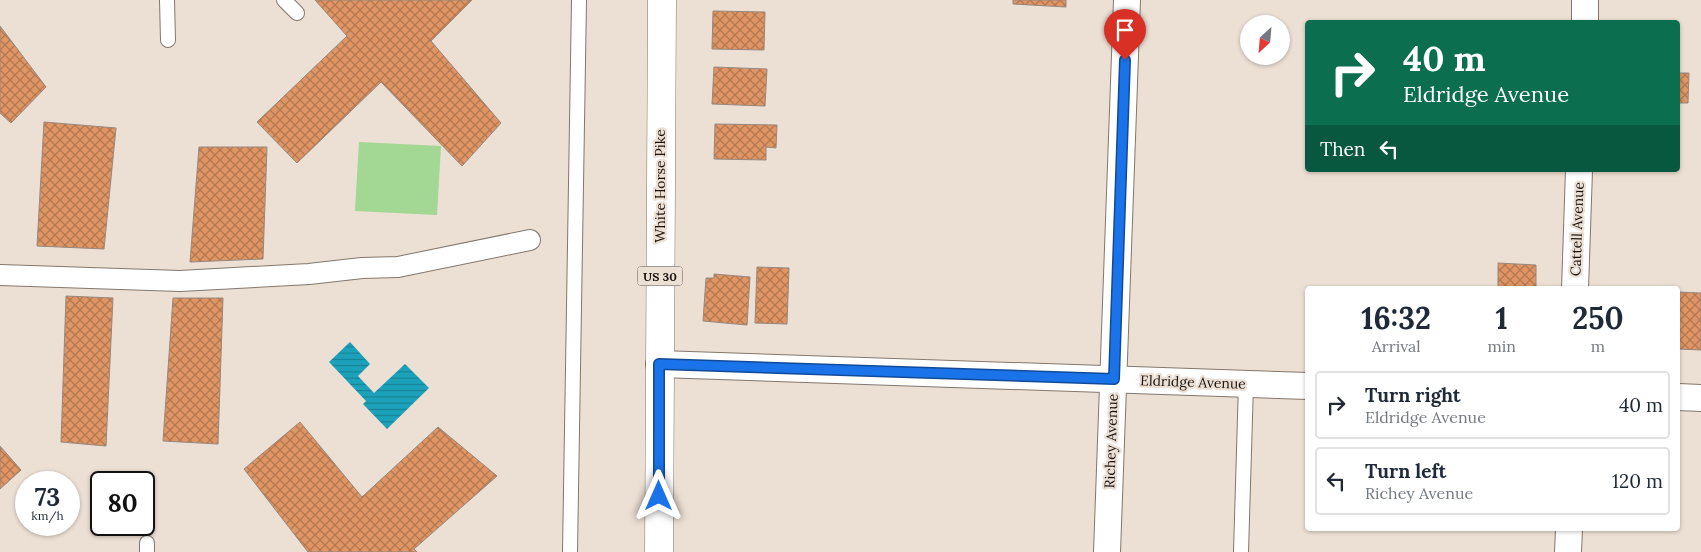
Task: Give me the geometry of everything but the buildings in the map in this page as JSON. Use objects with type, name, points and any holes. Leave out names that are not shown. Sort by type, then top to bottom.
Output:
[{"type":"highway","name":"White Horse Pike","points":[[659,552],[662,0]]},
{"type":"street","name":"Richey Avenue","points":[[1107,552],[1128,0]]},
{"type":"street","points":[[1585,0],[1585,20]]},
{"type":"street","name":"Cattell Avenue","points":[[1575,286],[1579,172]]},
{"type":"street","points":[[0,275],[180,280],[309,274],[362,268],[398,267],[530,240]]},
{"type":"street","name":"Eldridge Avenue","points":[[659,364],[1305,386]]},
{"type":"street","points":[[1680,397],[1701,398]]},
{"type":"street","points":[[1568,552],[1569,531]]},
{"type":"lane","points":[[167,0],[168,40]]},
{"type":"lane","points":[[284,0],[297,13]]},
{"type":"lane","points":[[570,552],[579,0]]},
{"type":"lane","points":[[1241,552],[1246,384]]},
{"type":"green space","points":[[359,142],[441,146],[437,215],[355,211]]},
{"type":"water","points":[[350,342],[370,364],[358,376],[374,393],[405,364],[429,388],[387,429],[363,404],[366,401],[329,362]]},
{"type":"route","points":[[659,496],[659,364],[1114,379],[1125,60]]}]
